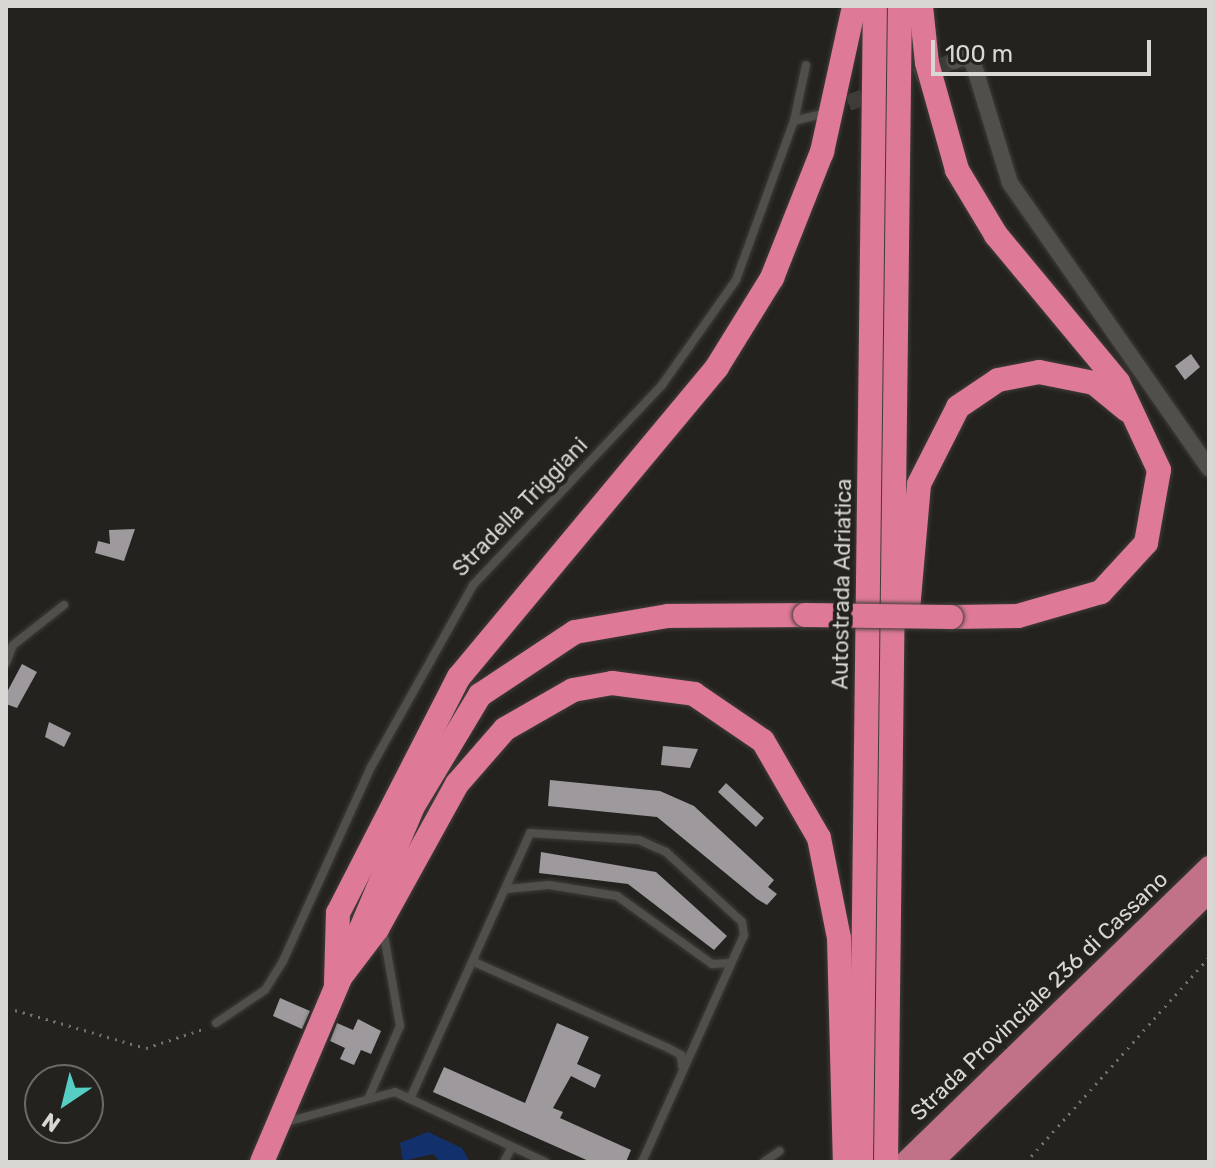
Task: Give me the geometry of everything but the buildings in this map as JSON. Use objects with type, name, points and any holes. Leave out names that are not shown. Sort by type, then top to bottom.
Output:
[{"type":"highway","points":[[336,983],[338,913],[459,677],[717,367],[772,278],[822,152],[854,6]]},
{"type":"highway","name":"Autostrada Adriatica","points":[[861,1162],[875,6]]},
{"type":"highway","points":[[886,1162],[900,6]]},
{"type":"highway","points":[[262,1162],[336,983],[431,770],[480,695],[508,671],[575,632],[635,619],[805,615],[951,617],[1059,608],[1118,578],[1154,524],[1159,470],[1150,438],[1110,372],[996,235],[957,170],[927,63],[921,6]]},
{"type":"highway","points":[[890,856],[915,510],[936,440],[958,407],[998,380],[1039,372],[1094,383],[1150,438]]},
{"type":"highway","points":[[336,983],[382,921],[457,784],[505,729],[573,690],[612,683],[694,694],[763,741],[819,838],[839,938],[845,1162]]},
{"type":"highway","name":"Strada Provinciale 236 di Cassano","points":[[932,1162],[944,1138],[1209,867]]},
{"type":"highway","name":"Strada Provinciale 236 di Cassano","points":[[906,1162],[944,1138],[1209,892]]},
{"type":"street","points":[[954,61],[967,56],[974,66],[1010,183],[1209,468]]},
{"type":"lane","name":"Stradella Triggiani","points":[[216,1023],[265,990],[283,961],[371,767],[473,585],[637,416],[736,280],[794,121],[806,65]]},
{"type":"lane","points":[[794,121],[818,115]]},
{"type":"lane","points":[[6,663],[13,645],[64,605]]},
{"type":"lane","points":[[410,1099],[507,889],[518,852],[540,830],[658,845],[742,922],[744,935],[682,1066],[642,1162]]},
{"type":"lane","points":[[507,889],[549,885],[617,896],[712,964],[731,963]]},
{"type":"lane","points":[[369,1097],[400,1026],[382,921]]},
{"type":"lane","points":[[474,962],[668,1048],[681,1055],[682,1066]]},
{"type":"lane","points":[[275,1125],[395,1092],[512,1147],[528,1159],[545,1162]]},
{"type":"lane","points":[[504,1162],[512,1147]]},
{"type":"lane","points":[[764,1162],[780,1151]]},
{"type":"path","points":[[1026,1162],[1209,957]]},
{"type":"path","points":[[15,1010],[146,1048],[216,1023]]},
{"type":"water","points":[[428,1132],[462,1148],[470,1162],[440,1162],[433,1154],[403,1161],[400,1143]]},
{"type":"tunnel","points":[[826,112],[954,61]]}]
